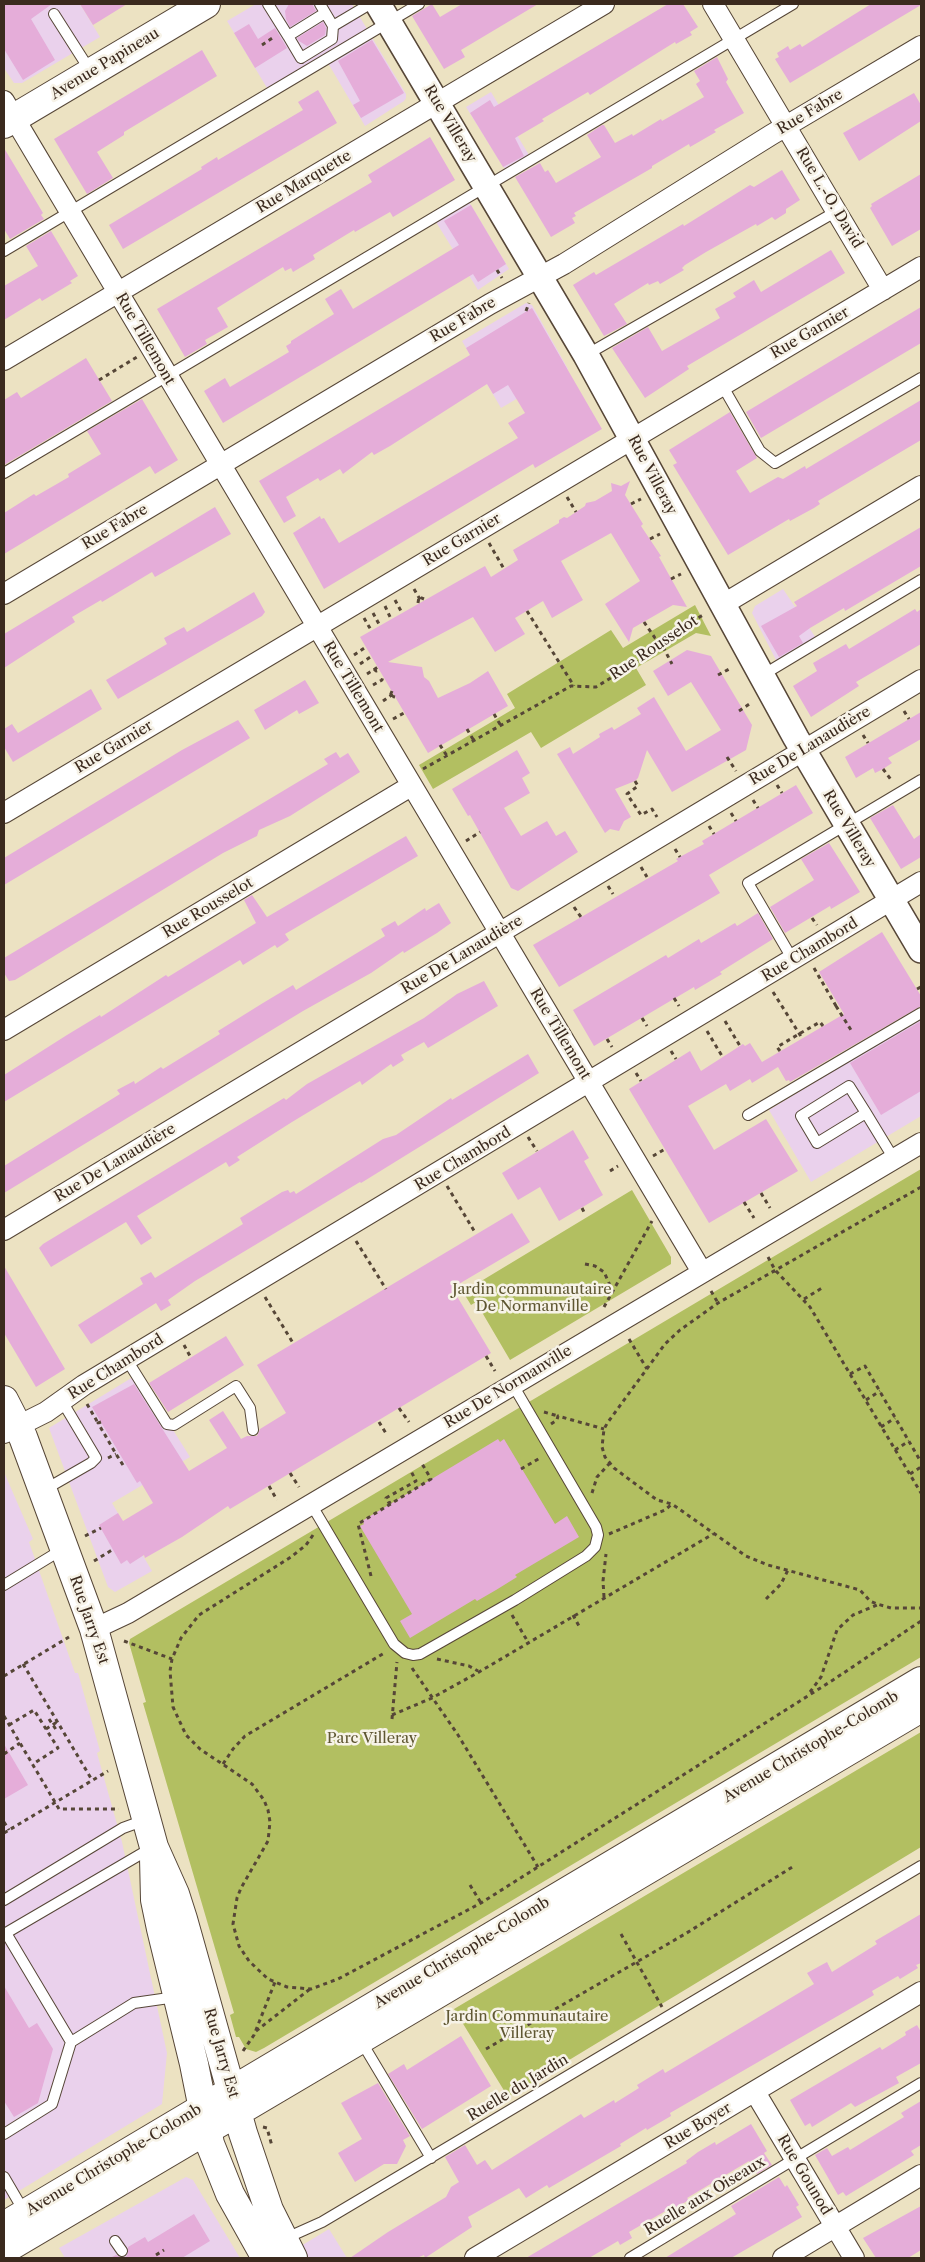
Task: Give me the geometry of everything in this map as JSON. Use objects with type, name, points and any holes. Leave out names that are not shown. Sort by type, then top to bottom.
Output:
[{"type":"main road","name":"Avenue Papineau","points":[[7,114],[91,72],[206,4]]},
{"type":"main road","name":"Rue Jarry Est","points":[[4,1400],[11,1430],[43,1491],[74,1542],[82,1633],[154,1847],[175,1894],[234,2101],[281,2252]]},
{"type":"main road","name":"Avenue Christophe-Colomb","points":[[14,2219],[234,2101],[921,1681]]},
{"type":"main road","name":"Avenue Christophe-Colomb","points":[[234,2101],[361,2040],[921,1708]]},
{"type":"main road","name":"Rue Jarry Est","points":[[154,1847],[155,1900],[213,2155],[230,2194],[281,2252]]},
{"type":"main road","name":"Avenue Christophe-Colomb","points":[[4,2250],[205,2118]]},
{"type":"street","name":"Rue Marquette","points":[[4,360],[604,4]]},
{"type":"street","name":"Rue L.-O. David","points":[[713,4],[883,290]]},
{"type":"street","name":"Rue Villeray","points":[[383,12],[540,276],[632,438],[712,610],[761,676],[921,950]]},
{"type":"street","name":"Rue Fabre","points":[[4,594],[220,464],[540,276],[564,264],[921,46]]},
{"type":"street","name":"Rue Tillemont","points":[[7,114],[118,292],[317,627],[416,779],[499,933],[702,1272]]},
{"type":"street","name":"Rue Garnier","points":[[4,813],[921,267]]},
{"type":"street","points":[[712,610],[921,486]]},
{"type":"street","name":"Rue De Lanaudière","points":[[4,1230],[921,680]]},
{"type":"street","name":"Rue Rousselot","points":[[4,1030],[416,779]]},
{"type":"street","name":"Rue Chambord","points":[[11,1430],[590,1083],[803,962],[891,900],[921,882]]},
{"type":"street","name":"Rue De Normanville","points":[[82,1633],[128,1613],[921,1143]]},
{"type":"street","name":"Rue Boyer","points":[[475,2258],[921,1992]]},
{"type":"street","name":"Rue Gounod","points":[[755,2092],[854,2258]]},
{"type":"street","points":[[783,2258],[921,2175]]},
{"type":"lane","points":[[268,4],[301,58],[332,39],[333,26],[320,4]]},
{"type":"lane","points":[[333,26],[370,4]]},
{"type":"lane","points":[[4,251],[69,212],[383,12],[419,4]]},
{"type":"lane","points":[[4,474],[793,4]]},
{"type":"lane","points":[[288,36],[325,13]]},
{"type":"lane","points":[[54,14],[91,72]]},
{"type":"lane","points":[[586,355],[836,211]]},
{"type":"lane","points":[[722,385],[760,451],[775,463],[921,378]]},
{"type":"lane","points":[[761,676],[921,580]]},
{"type":"lane","points":[[803,962],[748,884],[921,780]]},
{"type":"lane","points":[[748,1115],[921,1013]]},
{"type":"lane","points":[[866,1113],[816,1143],[801,1116],[849,1086],[866,1113],[894,1159]]},
{"type":"lane","points":[[127,1360],[167,1424],[174,1425],[236,1386],[250,1408],[253,1430]]},
{"type":"lane","points":[[306,1507],[398,1654],[413,1655],[424,1652],[586,1556],[596,1544],[598,1536],[596,1527],[513,1385]]},
{"type":"lane","points":[[43,1491],[91,1463],[96,1458],[62,1401]]},
{"type":"lane","points":[[4,1585],[74,1542]]},
{"type":"lane","points":[[4,1900],[123,1828],[146,1820]]},
{"type":"lane","points":[[71,2042],[6,1933],[154,1847]]},
{"type":"lane","name":"Ruelle du Jardin","points":[[281,2252],[322,2222],[921,1866]]},
{"type":"lane","points":[[4,2134],[52,2104],[71,2042],[134,2004],[178,1997]]},
{"type":"lane","points":[[361,2040],[431,2158]]},
{"type":"lane","name":"Ruelle aux Oiseaux","points":[[630,2258],[921,2083]]},
{"type":"lane","points":[[4,2177],[14,2219]]},
{"type":"lane","points":[[115,2241],[122,2251]]},
{"type":"path","points":[[497,270],[502,278]]},
{"type":"path","points":[[99,380],[137,356]]},
{"type":"path","points":[[567,497],[576,512]]},
{"type":"path","points":[[631,504],[641,499]]},
{"type":"path","points":[[650,539],[660,534]]},
{"type":"path","points":[[489,543],[504,569]]},
{"type":"path","points":[[671,579],[682,574]]},
{"type":"path","points":[[413,588],[421,601]]},
{"type":"path","points":[[395,599],[403,611]]},
{"type":"path","points":[[384,605],[392,618]]},
{"type":"path","name":"Rue Rousselot","points":[[416,779],[447,756],[574,686],[596,687],[658,649],[660,641],[712,610]]},
{"type":"path","points":[[527,611],[574,686]]},
{"type":"path","points":[[372,612],[381,625]]},
{"type":"path","points":[[363,617],[371,630]]},
{"type":"path","points":[[644,622],[655,638],[660,641],[672,664]]},
{"type":"path","points":[[352,656],[366,647]]},
{"type":"path","points":[[358,665],[372,656]]},
{"type":"path","points":[[718,675],[731,668]]},
{"type":"path","points":[[364,676],[377,669]]},
{"type":"path","points":[[371,687],[383,678]]},
{"type":"path","points":[[380,702],[392,695]]},
{"type":"path","points":[[739,711],[751,704]]},
{"type":"path","points":[[904,710],[909,719]]},
{"type":"path","points":[[391,721],[403,711]]},
{"type":"path","points":[[494,714],[501,726]]},
{"type":"path","points":[[467,729],[474,741]]},
{"type":"path","points":[[863,734],[868,743]]},
{"type":"path","points":[[440,745],[447,756]]},
{"type":"path","points":[[727,757],[737,774]]},
{"type":"path","points":[[883,769],[890,782],[898,778]]},
{"type":"path","points":[[635,781],[638,786],[627,794],[641,815],[652,809],[659,821]]},
{"type":"path","points":[[463,843],[480,832]]},
{"type":"path","points":[[672,844],[680,857]]},
{"type":"path","points":[[639,864],[647,877]]},
{"type":"path","points":[[572,904],[581,917]]},
{"type":"path","points":[[803,962],[838,1005],[851,1030],[853,1029]]},
{"type":"path","points":[[772,989],[802,1038]]},
{"type":"path","points":[[723,1018],[740,1046]]},
{"type":"path","points":[[780,1051],[777,1047],[799,1034],[820,1022],[823,1026]]},
{"type":"path","points":[[705,1029],[722,1056]]},
{"type":"path","points":[[671,1050],[676,1060]]},
{"type":"path","points":[[634,1072],[641,1081]]},
{"type":"path","points":[[528,1136],[537,1152]]},
{"type":"path","points":[[651,1157],[665,1149]]},
{"type":"path","points":[[610,1171],[619,1166]]},
{"type":"path","points":[[446,1184],[476,1234]]},
{"type":"path","points":[[921,1186],[718,1303],[680,1330],[664,1344],[604,1429],[602,1447],[609,1464],[638,1486],[657,1500],[672,1504],[746,1556],[860,1590],[870,1601],[891,1608],[921,1608]]},
{"type":"path","points":[[761,1193],[770,1208]]},
{"type":"path","points":[[744,1202],[754,1218]]},
{"type":"path","points":[[582,1208],[584,1212]]},
{"type":"path","points":[[604,1307],[635,1247],[652,1220]]},
{"type":"path","points":[[355,1239],[386,1289]]},
{"type":"path","points":[[768,1257],[775,1270],[804,1299],[877,1415],[881,1427],[921,1493]]},
{"type":"path","points":[[585,1264],[595,1266],[604,1272],[610,1283],[611,1292]]},
{"type":"path","points":[[804,1299],[822,1288]]},
{"type":"path","points":[[711,1291],[718,1303]]},
{"type":"path","points":[[264,1295],[293,1344]]},
{"type":"path","points":[[629,1339],[647,1369]]},
{"type":"path","points":[[182,1344],[191,1358]]},
{"type":"path","points":[[486,1356],[495,1371]]},
{"type":"path","points":[[850,1374],[864,1366],[921,1462]]},
{"type":"path","points":[[866,1400],[880,1392]]},
{"type":"path","points":[[86,1402],[112,1443],[123,1465],[125,1464]]},
{"type":"path","points":[[399,1408],[409,1422]]},
{"type":"path","points":[[557,1420],[558,1416],[604,1429]]},
{"type":"path","points":[[881,1427],[895,1418]]},
{"type":"path","points":[[379,1422],[387,1435]]},
{"type":"path","points":[[895,1450],[909,1441]]},
{"type":"path","points":[[421,1462],[430,1478]]},
{"type":"path","points":[[522,1469],[530,1464]]},
{"type":"path","points":[[592,1498],[597,1477],[609,1464]]},
{"type":"path","points":[[910,1474],[921,1467]]},
{"type":"path","points":[[410,1469],[416,1481],[386,1498],[389,1503],[430,1478]]},
{"type":"path","points":[[290,1473],[299,1487]]},
{"type":"path","points":[[372,1584],[358,1524],[430,1478]]},
{"type":"path","points":[[269,1486],[277,1500]]},
{"type":"path","points":[[636,1490],[638,1486]]},
{"type":"path","points":[[607,1534],[665,1510],[672,1504]]},
{"type":"path","points":[[306,1507],[313,1530],[310,1542],[291,1557],[199,1615],[188,1626],[172,1659],[170,1695],[179,1723],[186,1735],[200,1749],[252,1784],[264,1800],[268,1810],[270,1822],[268,1841],[240,1888],[237,1898],[233,1924],[239,1946],[259,1973],[287,1987],[311,1989]]},
{"type":"path","points":[[606,1526],[609,1539]]},
{"type":"path","points":[[74,1542],[101,1528]]},
{"type":"path","points":[[398,1654],[392,1717],[432,1698],[479,1672],[573,1615],[654,1571],[714,1534]]},
{"type":"path","points":[[94,1561],[112,1550]]},
{"type":"path","points":[[604,1597],[603,1581],[607,1551]]},
{"type":"path","points":[[766,1599],[781,1584],[788,1570]]},
{"type":"path","points":[[806,1696],[821,1678],[837,1630],[853,1615],[878,1604]]},
{"type":"path","points":[[509,1610],[528,1642]]},
{"type":"path","points":[[573,1615],[580,1628]]},
{"type":"path","points":[[255,2032],[311,1989],[355,1971],[481,1903],[921,1622]]},
{"type":"path","points":[[4,1676],[82,1633]]},
{"type":"path","points":[[124,1641],[172,1659]]},
{"type":"path","points":[[398,1654],[432,1698],[538,1866]]},
{"type":"path","points":[[223,1764],[233,1749],[246,1736],[377,1656],[398,1654]]},
{"type":"path","points":[[431,1655],[469,1666],[479,1672]]},
{"type":"path","points":[[23,1664],[92,1780]]},
{"type":"path","points":[[9,1725],[34,1710],[58,1748],[33,1764]]},
{"type":"path","points":[[4,1716],[59,1809],[119,1809]]},
{"type":"path","points":[[48,1719],[56,1731]]},
{"type":"path","points":[[46,1729],[58,1722]]},
{"type":"path","points":[[4,1754],[20,1743]]},
{"type":"path","points":[[4,1833],[108,1771]]},
{"type":"path","points":[[4,1822],[9,1830]]},
{"type":"path","points":[[486,2049],[636,1960],[685,1934],[794,1866]]},
{"type":"path","points":[[470,1885],[481,1903]]},
{"type":"path","points":[[620,1934],[663,2008]]},
{"type":"path","points":[[242,2052],[255,2032],[275,1982]]},
{"type":"path","points":[[156,2255],[164,2250]]},
{"type":"shaded area","points":[[4,4],[80,4],[100,37],[22,83],[14,83],[4,68]]},
{"type":"shaded area","points":[[256,4],[352,4],[367,29],[267,88],[227,21]]},
{"type":"shaded area","points":[[371,36],[406,94],[406,98],[365,126],[328,63]]},
{"type":"shaded area","points":[[491,92],[529,155],[505,169],[466,107]]},
{"type":"shaded area","points":[[469,202],[509,269],[478,290],[436,222]]},
{"type":"shaded area","points":[[526,303],[532,305],[568,369],[501,408],[462,341]]},
{"type":"shaded area","points":[[783,589],[816,638],[777,662],[752,613],[755,606]]},
{"type":"shaded area","points":[[921,1018],[921,1116],[811,1182],[769,1110]]},
{"type":"shaded area","points":[[138,1374],[190,1457],[112,1503],[152,1571],[115,1592],[108,1587],[49,1428]]},
{"type":"shaded area","points":[[4,1472],[33,1539],[29,1542],[75,1673],[78,1673],[100,1751],[97,1753],[122,1842],[167,2053],[162,2104],[4,2200]]},
{"type":"shaded area","points":[[186,2177],[193,2180],[240,2258],[65,2258],[59,2248]]},
{"type":"shaded area","points":[[329,2229],[347,2258],[281,2258]]},
{"type":"green space","points":[[695,605],[711,636],[696,633],[636,668],[646,685],[541,748],[531,732],[433,789],[419,765],[515,708],[507,694],[611,630],[623,648]]},
{"type":"green space","name":"Parc Villeray","points":[[921,1169],[921,1657],[264,2048],[256,2052],[246,2049],[239,2037],[236,2037],[230,2015],[234,2013],[143,1703],[146,1702],[129,1643],[130,1639]]},
{"type":"green space","name":"Jardin communautaire De Normanville","points":[[632,1190],[671,1257],[671,1264],[510,1360],[476,1302],[471,1305],[463,1292]]},
{"type":"green space","name":"Jardin Communautaire Villeray","points":[[921,1732],[921,1847],[508,2097],[454,2009]]},
{"type":"building","points":[[4,4],[52,4],[31,19],[55,60],[23,80],[4,49]]},
{"type":"building","points":[[80,4],[127,4],[93,25]]},
{"type":"building","points":[[289,4],[312,4],[316,11],[290,27],[285,11]]},
{"type":"building","points":[[432,4],[440,17],[462,4],[538,4],[461,50],[465,57],[444,69],[412,16]]},
{"type":"building","points":[[668,4],[683,4],[698,27],[690,32],[692,35],[676,44],[675,42],[590,95],[588,92],[542,119],[544,121],[515,138],[524,156],[503,167],[470,113],[490,100],[494,107]]},
{"type":"building","points":[[871,4],[921,5],[790,83],[775,59],[779,57],[777,53],[788,46],[790,50],[800,44],[802,47]]},
{"type":"building","points":[[323,22],[326,28],[325,35],[307,46],[299,41],[297,38]]},
{"type":"building","points":[[249,24],[258,39],[275,28],[287,48],[255,68],[234,33]]},
{"type":"building","points":[[372,40],[404,93],[361,118],[353,105],[360,101],[338,61]]},
{"type":"building","points":[[202,50],[217,76],[124,132],[124,135],[97,152],[113,178],[87,194],[54,139]]},
{"type":"building","points":[[717,57],[728,79],[726,82],[744,113],[714,130],[716,132],[690,147],[689,144],[652,166],[652,168],[574,213],[576,216],[572,218],[575,223],[551,237],[515,177],[540,163],[545,172],[548,170],[556,183],[601,157],[587,135],[602,125],[604,125],[615,143],[632,134],[633,136],[704,97],[696,84],[700,81],[694,71]]},
{"type":"building","points":[[318,90],[337,123],[123,249],[109,225],[202,169],[201,167],[217,157],[218,160],[303,110],[298,102]]},
{"type":"building","points":[[914,93],[921,105],[921,121],[859,161],[843,133]]},
{"type":"building","points":[[430,137],[455,180],[393,217],[390,212],[355,232],[354,230],[313,255],[315,259],[293,272],[291,268],[285,271],[283,267],[217,308],[228,327],[205,340],[207,344],[185,357],[157,309],[372,182],[368,175]]},
{"type":"building","points":[[4,148],[43,213],[41,215],[44,219],[10,239],[4,229]]},
{"type":"building","points":[[782,170],[800,200],[786,209],[786,213],[775,220],[772,217],[757,226],[756,224],[685,265],[682,268],[684,270],[660,284],[658,281],[649,285],[648,283],[614,304],[627,324],[604,336],[573,285],[594,272],[596,275],[683,224],[684,226],[750,185],[754,187]]},
{"type":"building","points":[[921,174],[921,229],[892,246],[870,208],[871,204]]},
{"type":"building","points":[[471,205],[506,264],[478,282],[473,274],[223,423],[204,391],[225,378],[230,387],[289,352],[286,346],[291,341],[334,314],[325,299],[341,289],[353,309],[459,245],[444,221]]},
{"type":"building","points":[[51,231],[78,276],[70,281],[72,283],[42,301],[40,298],[4,320],[4,286],[38,266],[26,246]]},
{"type":"building","points":[[831,250],[845,273],[687,366],[689,369],[645,398],[612,348],[648,327],[662,351],[720,318],[715,309],[736,297],[733,293],[754,280],[761,292]]},
{"type":"building","points":[[921,307],[921,343],[761,438],[746,412]]},
{"type":"building","points":[[532,308],[602,429],[535,468],[533,464],[324,589],[293,533],[320,516],[321,519],[324,518],[339,543],[518,438],[508,423],[525,413],[508,385],[493,394],[487,384],[390,446],[374,455],[372,452],[343,474],[340,469],[320,481],[318,478],[286,497],[296,516],[284,523],[259,481],[470,355],[466,348]]},
{"type":"building","points":[[86,358],[112,401],[4,465],[4,400],[17,392],[21,398]]},
{"type":"building","points":[[142,399],[178,460],[155,474],[150,466],[4,554],[4,513],[34,494],[36,496],[69,477],[68,474],[101,454],[87,431]]},
{"type":"building","points":[[921,400],[921,440],[818,501],[820,504],[814,508],[790,521],[789,519],[728,555],[673,465],[677,463],[669,450],[730,412],[757,458],[736,471],[750,493],[778,477],[783,479],[805,466],[806,469]]},
{"type":"building","points":[[630,481],[625,495],[643,524],[641,526],[661,556],[659,557],[687,607],[673,605],[633,628],[629,642],[605,604],[640,581],[611,533],[561,561],[583,600],[552,618],[543,601],[515,618],[525,634],[495,652],[473,617],[388,662],[422,667],[424,677],[429,681],[438,698],[470,683],[488,671],[508,706],[428,753],[360,637],[485,566],[491,577],[518,560],[513,550],[559,523],[559,520],[564,517],[567,518],[585,506],[586,503],[595,501],[612,491],[611,483],[621,486]]},
{"type":"building","points":[[215,507],[231,534],[155,577],[152,572],[102,602],[101,600],[72,617],[75,622],[4,668],[4,634]]},
{"type":"building","points":[[921,527],[921,566],[845,611],[844,608],[810,628],[799,636],[803,643],[779,657],[761,626],[797,606],[794,602]]},
{"type":"building","points":[[254,592],[265,612],[262,616],[118,699],[106,680],[167,644],[164,638],[184,627],[187,632]]},
{"type":"building","points":[[915,609],[917,612],[921,609],[921,644],[856,682],[859,686],[811,717],[793,686],[817,671],[813,663],[846,644],[849,649]]},
{"type":"building","points":[[687,650],[711,656],[752,725],[746,750],[672,792],[647,750],[638,778],[615,789],[631,817],[624,821],[619,831],[610,829],[605,833],[557,754],[570,747],[573,754],[600,737],[599,734],[612,727],[614,730],[641,714],[637,708],[654,697],[686,751],[721,730],[691,682],[668,696],[653,671]]},
{"type":"building","points":[[305,680],[319,703],[299,714],[297,710],[265,730],[254,710]]},
{"type":"building","points":[[91,689],[102,709],[13,762],[4,747],[4,729],[12,724],[18,733]]},
{"type":"building","points":[[921,712],[921,739],[888,758],[892,763],[883,769],[875,773],[873,768],[856,778],[845,757]]},
{"type":"building","points":[[238,720],[250,738],[4,885],[4,858],[182,750]]},
{"type":"building","points":[[517,750],[530,773],[522,778],[530,793],[504,808],[521,836],[547,821],[556,836],[565,831],[578,852],[518,891],[511,888],[470,815],[468,816],[452,789]]},
{"type":"building","points":[[336,752],[340,758],[348,753],[360,772],[290,816],[259,830],[257,836],[223,853],[15,980],[9,981],[4,973],[4,958],[328,764],[324,759]]},
{"type":"building","points":[[796,785],[813,813],[709,875],[720,893],[559,987],[533,945],[678,861],[676,859],[704,844],[702,841]]},
{"type":"building","points":[[893,805],[914,839],[921,834],[921,857],[901,869],[870,818]]},
{"type":"building","points":[[406,836],[418,856],[285,934],[289,940],[277,948],[275,945],[243,965],[240,960],[4,1102],[4,1075],[100,1015],[101,1017],[166,975],[168,977],[256,923],[244,900],[252,895],[267,917]]},
{"type":"building","points":[[829,843],[860,892],[831,909],[830,906],[785,933],[770,907],[814,880],[801,859]]},
{"type":"building","points":[[439,903],[451,923],[437,933],[404,953],[403,951],[371,973],[303,1011],[4,1193],[4,1166],[120,1094],[117,1090],[134,1081],[135,1084],[161,1067],[163,1069],[220,1034],[218,1031],[293,985],[296,990],[385,936],[381,929],[395,921],[398,926],[425,908],[426,911]]},
{"type":"building","points":[[758,913],[773,939],[720,972],[722,974],[695,990],[694,987],[594,1046],[573,1010],[666,955],[668,958],[699,939],[701,943],[735,923],[737,926]]},
{"type":"building","points":[[882,932],[921,996],[921,1006],[790,1082],[789,1080],[786,1081],[778,1067],[752,1083],[750,1079],[730,1091],[726,1084],[688,1106],[714,1150],[766,1119],[798,1171],[709,1223],[629,1089],[690,1051],[701,1071],[743,1044],[745,1046],[750,1043],[762,1062],[844,1014],[819,972]]},
{"type":"building","points":[[484,981],[498,1006],[428,1048],[424,1042],[401,1055],[404,1060],[393,1067],[391,1064],[362,1085],[360,1081],[237,1157],[240,1160],[229,1167],[226,1162],[137,1216],[152,1238],[141,1245],[126,1222],[51,1267],[39,1248],[284,1098],[286,1100],[307,1084],[424,1018],[457,994]]},
{"type":"building","points":[[921,1021],[921,1091],[881,1115],[850,1063]]},
{"type":"building","points":[[528,1054],[539,1073],[361,1183],[195,1281],[168,1300],[171,1305],[161,1311],[156,1303],[91,1344],[78,1325],[143,1284],[140,1278],[151,1272],[155,1278],[243,1224],[240,1218],[282,1192],[288,1190],[290,1193],[294,1191],[296,1194],[383,1139],[396,1135],[451,1098],[452,1100]]},
{"type":"building","points":[[573,1130],[589,1158],[584,1161],[603,1195],[559,1221],[540,1187],[518,1200],[502,1173]]},
{"type":"building","points":[[512,1213],[530,1242],[452,1288],[491,1353],[230,1509],[228,1506],[182,1537],[145,1558],[144,1555],[130,1564],[127,1560],[121,1564],[99,1525],[118,1513],[123,1521],[153,1503],[140,1481],[137,1483],[92,1407],[134,1384],[189,1471],[227,1448],[209,1420],[223,1411],[241,1439],[247,1436],[257,1436],[260,1429],[286,1413],[257,1365]]},
{"type":"building","points":[[4,1266],[65,1369],[36,1387],[4,1333]]},
{"type":"building","points":[[226,1336],[244,1365],[168,1412],[149,1383]]},
{"type":"building","points":[[498,1439],[500,1442],[504,1439],[555,1524],[567,1516],[579,1537],[515,1575],[517,1577],[496,1590],[477,1601],[475,1599],[410,1638],[400,1621],[412,1614],[360,1526],[364,1524],[362,1521]]},
{"type":"building","points":[[4,1744],[28,1785],[4,1799]]},
{"type":"building","points":[[921,1914],[921,1963],[916,1965],[918,1968],[900,1979],[898,1976],[872,1991],[874,1995],[670,2113],[671,2116],[647,2130],[646,2128],[620,2144],[621,2146],[549,2188],[547,2185],[526,2198],[519,2188],[468,2217],[472,2227],[425,2258],[424,2255],[417,2258],[350,2258],[388,2232],[446,2197],[451,2187],[459,2182],[445,2157],[465,2145],[477,2165],[485,2160],[492,2170],[581,2114],[584,2118],[614,2100],[615,2103],[639,2088],[637,2085],[663,2069],[665,2073],[814,1984],[807,1973],[827,1962],[832,1972],[877,1944],[875,1941]]},
{"type":"building","points":[[4,1986],[29,2028],[37,2023],[53,2049],[38,2103],[14,2117],[4,2101]]},
{"type":"building","points":[[917,2025],[921,2032],[921,2063],[896,2077],[899,2083],[855,2107],[851,2103],[812,2127],[810,2123],[805,2126],[790,2100],[880,2047],[882,2050],[906,2035],[905,2032]]},
{"type":"building","points":[[461,2036],[491,2086],[422,2129],[388,2074],[404,2064],[407,2070]]},
{"type":"building","points":[[378,2083],[410,2136],[403,2140],[406,2146],[397,2164],[384,2164],[355,2182],[338,2153],[362,2139],[341,2103]]},
{"type":"building","points":[[921,2101],[921,2145],[911,2151],[914,2155],[846,2196],[843,2192],[838,2195],[815,2155],[827,2148],[832,2156],[848,2147],[850,2150],[904,2117],[901,2113]]},
{"type":"building","points":[[751,2124],[767,2151],[764,2153],[772,2165],[757,2174],[749,2161],[687,2198],[689,2200],[629,2232],[632,2238],[620,2245],[618,2241],[589,2258],[526,2258],[687,2163],[686,2161],[698,2152],[715,2142],[716,2145]]},
{"type":"building","points":[[779,2177],[785,2187],[787,2185],[799,2205],[796,2207],[802,2217],[731,2258],[665,2258],[736,2214],[731,2206]]},
{"type":"building","points":[[921,2206],[921,2250],[908,2258],[876,2258],[863,2238]]},
{"type":"building","points":[[194,2214],[210,2241],[182,2258],[110,2258],[116,2255],[126,2257],[128,2247],[145,2237],[148,2242]]}]
